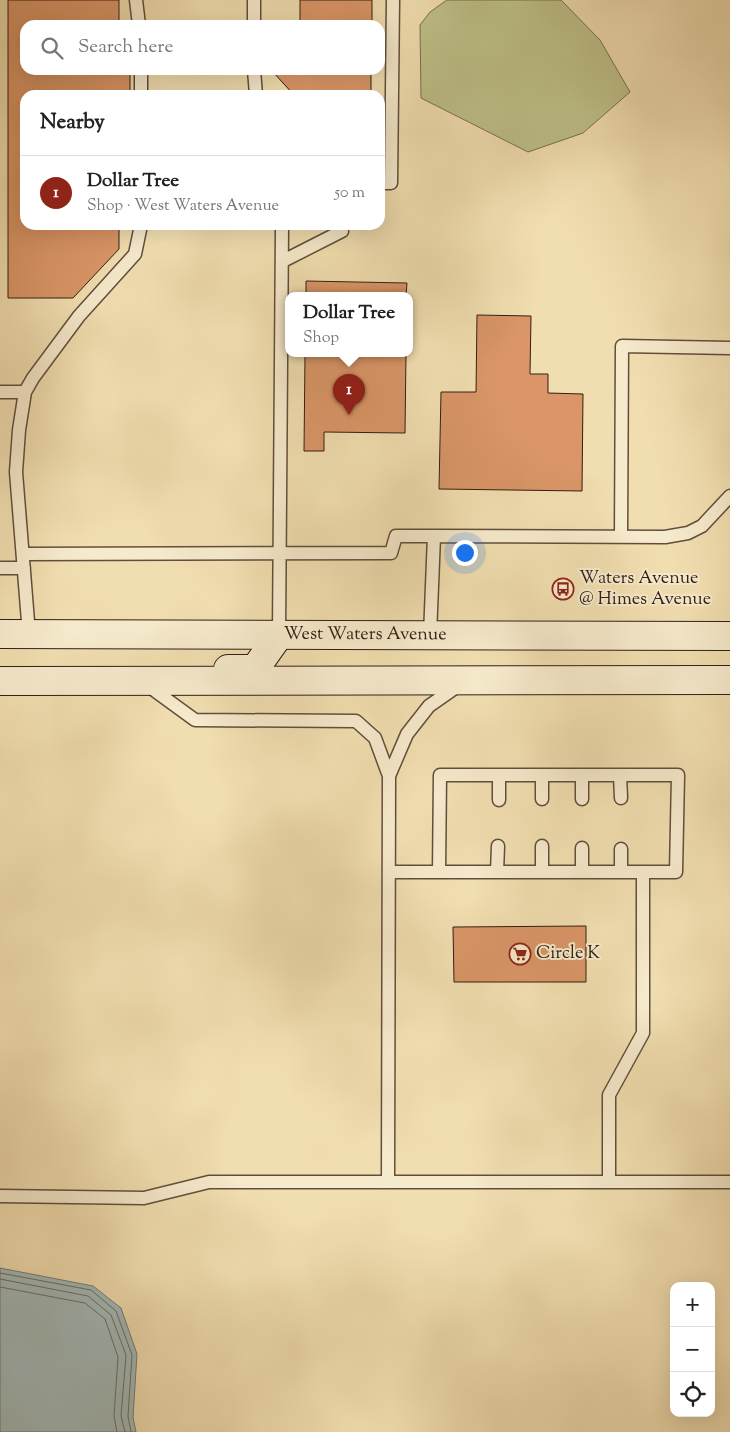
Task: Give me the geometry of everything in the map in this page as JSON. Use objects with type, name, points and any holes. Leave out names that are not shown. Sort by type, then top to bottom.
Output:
[{"type":"main road","name":"West Waters Avenue","points":[[0,634],[730,636]]},
{"type":"main road","points":[[27,681],[84,671],[255,669],[279,635]]},
{"type":"main road","points":[[0,681],[730,680]]},
{"type":"lane","points":[[136,0],[138,20]]},
{"type":"lane","points":[[254,0],[254,20]]},
{"type":"lane","points":[[385,183],[391,183],[386,109],[393,0]]},
{"type":"lane","points":[[141,75],[142,90]]},
{"type":"lane","points":[[254,75],[256,90]]},
{"type":"lane","points":[[29,634],[16,472],[24,392],[79,316],[135,254],[140,230]]},
{"type":"lane","points":[[279,635],[282,230]]},
{"type":"lane","points":[[282,261],[342,232],[342,230]]},
{"type":"lane","points":[[621,537],[622,346],[730,348]]},
{"type":"lane","points":[[0,392],[24,392]]},
{"type":"lane","points":[[23,554],[392,554],[396,536],[665,537],[688,533],[702,526],[730,496]]},
{"type":"lane","points":[[430,635],[434,536]]},
{"type":"lane","points":[[0,568],[24,568]]},
{"type":"lane","points":[[389,776],[407,734],[430,706],[466,680]]},
{"type":"lane","points":[[141,681],[195,720],[356,721],[375,738],[389,776],[388,1182]]},
{"type":"lane","points":[[389,872],[439,872],[676,872],[678,775],[440,775],[439,872]]},
{"type":"lane","points":[[498,800],[499,775]]},
{"type":"lane","points":[[542,775],[542,799]]},
{"type":"lane","points":[[582,775],[582,799]]},
{"type":"lane","points":[[620,775],[621,798]]},
{"type":"lane","points":[[497,872],[498,846]]},
{"type":"lane","points":[[542,846],[542,872]]},
{"type":"lane","points":[[582,848],[582,872]]},
{"type":"lane","points":[[621,849],[621,872]]},
{"type":"lane","points":[[608,1182],[609,1095],[643,1033],[643,872]]},
{"type":"lane","points":[[0,1196],[144,1198],[209,1182],[730,1182]]},
{"type":"green space","points":[[447,0],[561,0],[600,40],[630,92],[583,133],[528,152],[421,98],[420,25],[430,12]]},
{"type":"water","points":[[0,1268],[93,1286],[121,1308],[137,1354],[133,1417],[136,1432],[0,1432]]},
{"type":"building","points":[[8,0],[119,0],[119,20],[20,20],[20,75],[130,75],[130,90],[20,90],[20,230],[119,230],[119,249],[73,298],[8,298]]},
{"type":"building","points":[[300,0],[372,0],[372,20],[300,20]]},
{"type":"building","points":[[276,75],[371,75],[371,90],[289,90]]},
{"type":"building","points":[[306,281],[407,283],[406,292],[306,292]]},
{"type":"building","points":[[477,315],[531,316],[530,374],[548,374],[548,393],[583,394],[582,491],[439,489],[441,392],[476,392]]},
{"type":"building","points":[[305,357],[406,357],[405,433],[324,432],[324,451],[304,451]]},
{"type":"building","name":"Circle K","points":[[586,926],[586,982],[454,982],[453,927]]},
{"type":"place","name":"Dollar Tree","points":[[349,415]]},
{"type":"place","name":"Waters Avenue @ Himes Avenue","points":[[563,589]]},
{"type":"place","name":"Circle K","points":[[520,954]]}]
